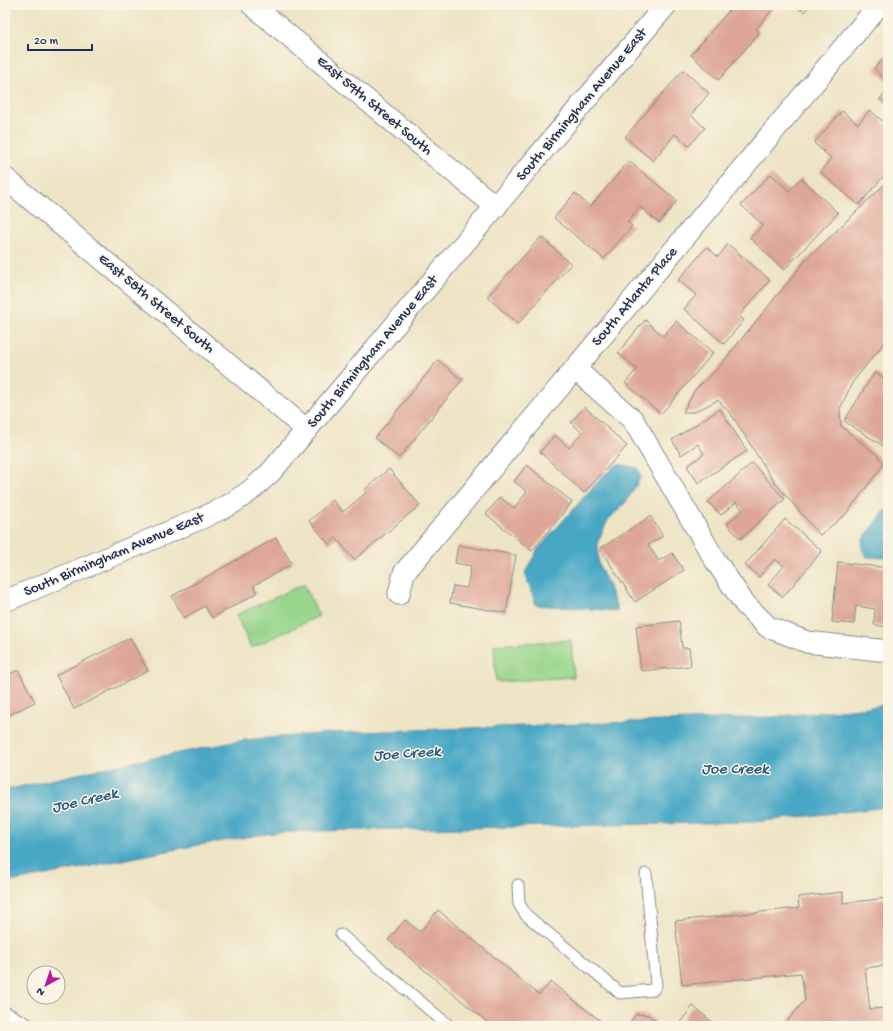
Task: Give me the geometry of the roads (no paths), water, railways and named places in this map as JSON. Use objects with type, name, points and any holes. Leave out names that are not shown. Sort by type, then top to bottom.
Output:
[{"type":"street","name":"South Birmingham Avenue East","points":[[5,601],[202,518],[231,504],[250,491],[270,473],[666,5]]},
{"type":"street","name":"South Atlanta Place","points":[[399,594],[404,573],[879,5]]},
{"type":"street","name":"East 59th Street South","points":[[262,8],[496,207]]},
{"type":"street","name":"East 58th Street South","points":[[5,178],[307,430]]},
{"type":"street","points":[[575,369],[633,420],[715,560],[744,603],[768,626],[807,642],[888,651]]},
{"type":"lane","points":[[518,885],[519,904],[526,915],[620,993],[653,990],[656,985],[646,874]]},
{"type":"lane","points":[[342,935],[450,1026]]},
{"type":"lane","points":[[5,1012],[31,1026]]},
{"type":"water","points":[[617,464],[638,468],[641,477],[626,502],[608,520],[598,541],[598,563],[618,611],[536,605],[525,573],[538,549],[602,477]]},
{"type":"water","points":[[888,510],[888,558],[867,557],[862,550],[863,539],[885,511]]},
{"type":"water","name":"Joe Creek","points":[[888,705],[888,807],[754,822],[272,833],[198,845],[5,883],[5,790],[123,764],[244,740],[332,733],[773,717]]}]
